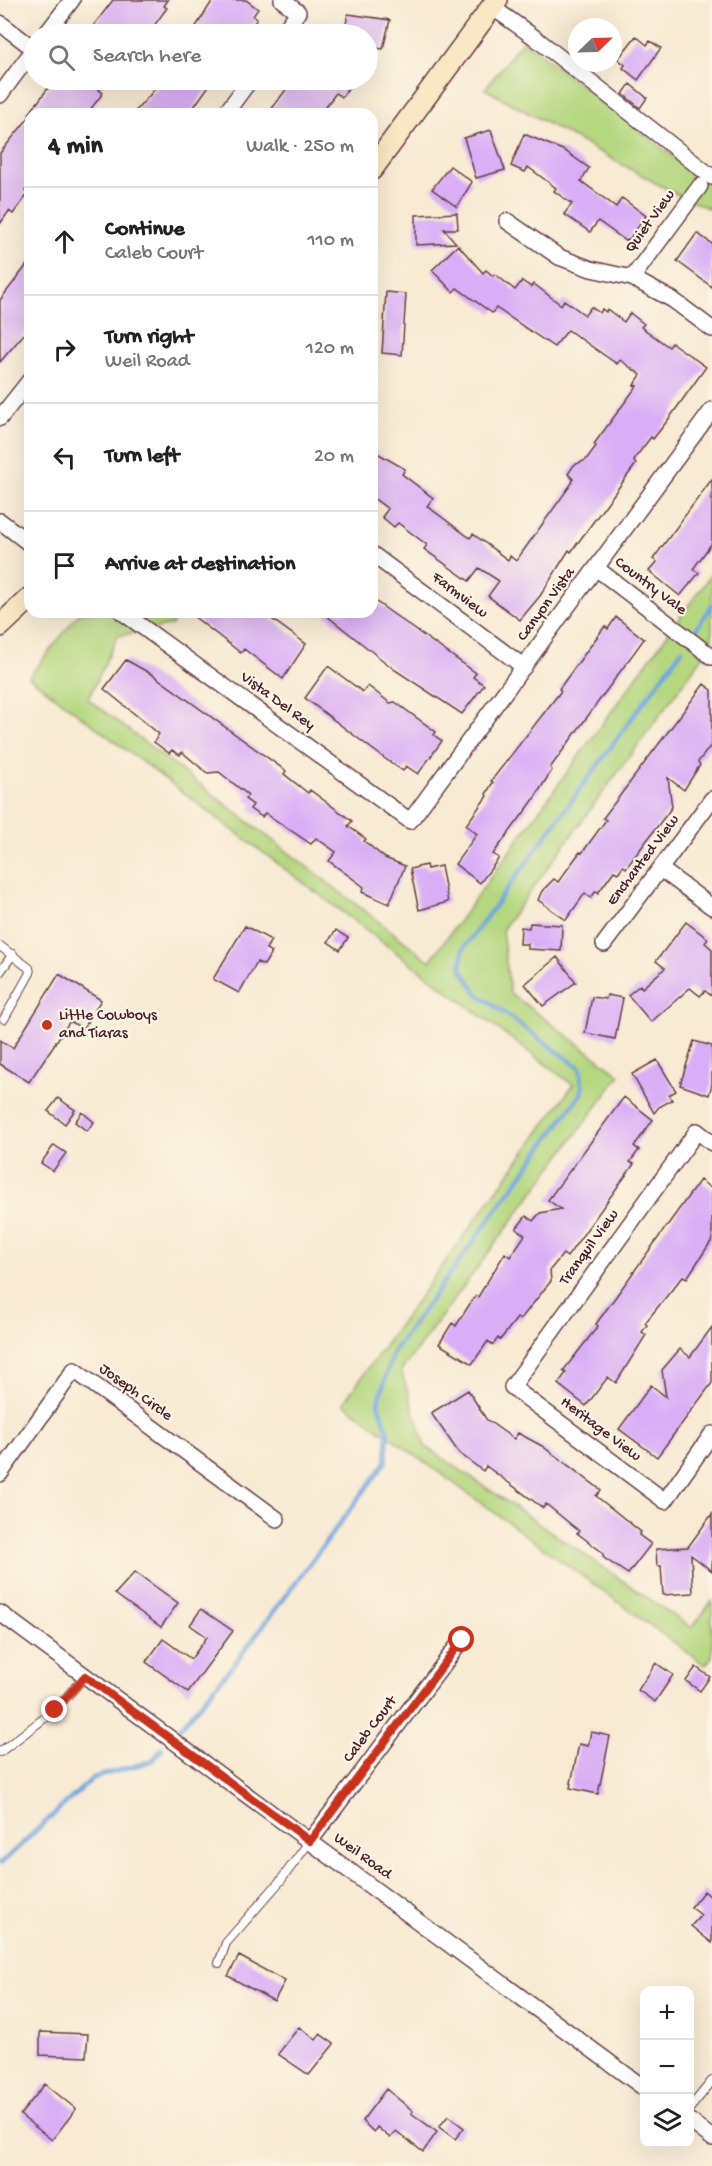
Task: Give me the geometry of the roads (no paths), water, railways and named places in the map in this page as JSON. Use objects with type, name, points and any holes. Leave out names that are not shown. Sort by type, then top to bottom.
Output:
[{"type":"main road","points":[[378,161],[494,4]]},
{"type":"main road","points":[[0,626],[24,604]]},
{"type":"street","points":[[54,24],[72,0]]},
{"type":"street","points":[[282,0],[298,12],[289,24]]},
{"type":"street","points":[[494,4],[706,182]]},
{"type":"street","points":[[0,23],[24,41]]},
{"type":"street","points":[[0,96],[24,63]]},
{"type":"street","points":[[229,108],[243,90]]},
{"type":"street","name":"Quiet View","points":[[632,278],[706,182]]},
{"type":"street","points":[[507,221],[560,257],[591,269],[632,278],[673,300],[712,329]]},
{"type":"street","points":[[0,418],[24,388]]},
{"type":"street","name":"Canyon Vista","points":[[411,821],[712,410]]},
{"type":"street","points":[[0,521],[24,539]]},
{"type":"street","name":"Farmview","points":[[378,558],[524,667]]},
{"type":"street","name":"Country Vale","points":[[596,568],[712,657]]},
{"type":"street","name":"Vista Del Rey","points":[[130,618],[411,821]]},
{"type":"street","name":"Enchanted View","points":[[604,944],[662,870],[712,799]]},
{"type":"street","points":[[662,870],[712,907]]},
{"type":"street","name":"Tranquil View","points":[[512,1387],[697,1131],[712,1143]]},
{"type":"street","name":"Joseph Circle","points":[[0,1474],[74,1371],[277,1519]]},
{"type":"street","name":"Heritage View","points":[[512,1387],[665,1501],[712,1434]]},
{"type":"street","name":"Weil Road","points":[[0,1613],[640,2084]]},
{"type":"street","name":"Caleb Court","points":[[310,1841],[462,1640]]},
{"type":"street","points":[[694,2124],[712,2138]]},
{"type":"lane","points":[[0,946],[29,968],[30,973],[4,1019]]},
{"type":"lane","points":[[0,972],[13,954]]},
{"type":"lane","points":[[0,1752],[55,1710],[85,1676]]},
{"type":"lane","points":[[219,1963],[226,1943],[281,1880],[310,1841]]},
{"type":"lane","points":[[694,2103],[712,2081]]},
{"type":"waterway","points":[[696,629],[712,605]]},
{"type":"waterway","points":[[180,1728],[235,1663],[386,1462],[388,1431],[378,1404],[393,1352],[583,1091],[580,1068],[478,994],[461,969],[463,949],[682,650]]},
{"type":"waterway","points":[[0,1864],[93,1778],[152,1761],[162,1749]]},
{"type":"place","name":"Little Cowboys and Tiaras","points":[[47,1025]]}]
